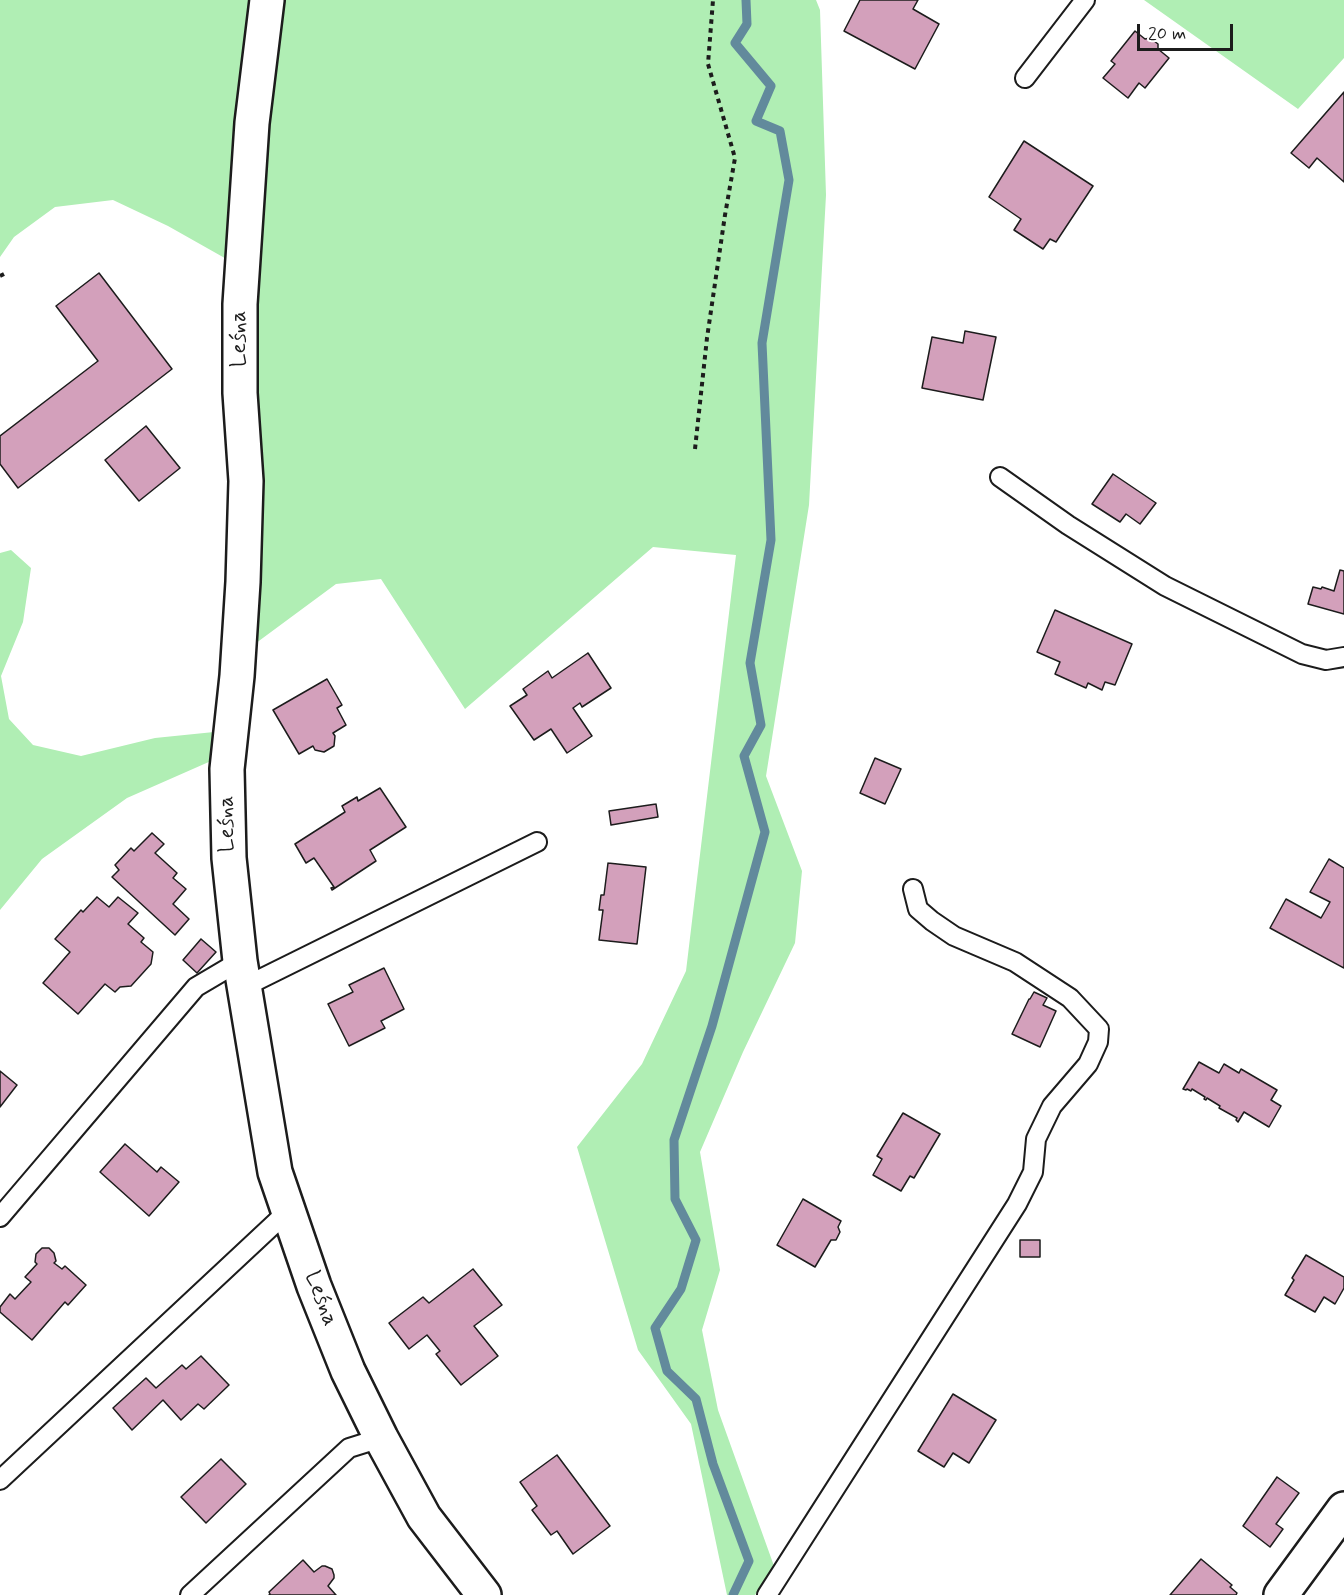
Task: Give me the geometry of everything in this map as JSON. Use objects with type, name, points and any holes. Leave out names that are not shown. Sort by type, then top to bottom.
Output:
[{"type":"street","name":"Leśna","points":[[267,0],[252,123],[240,304],[240,393],[246,481],[237,676],[227,769],[229,858],[242,974],[275,1172],[314,1286],[348,1371],[381,1438],[424,1516],[484,1595]]},
{"type":"street","points":[[1281,1595],[1344,1509]]},
{"type":"lane","points":[[1025,78],[1085,0]]},
{"type":"lane","points":[[1000,477],[1068,525],[1165,586],[1302,654],[1326,660],[1344,657]]},
{"type":"lane","points":[[0,1217],[196,987],[242,974],[537,842]]},
{"type":"lane","points":[[767,1595],[1017,1204],[1033,1172],[1036,1139],[1052,1106],[1088,1064],[1098,1042],[1099,1029],[1070,998],[1015,962],[954,936],[932,921],[918,909],[914,890]]},
{"type":"lane","points":[[0,1480],[288,1211]]},
{"type":"lane","points":[[190,1595],[349,1448],[381,1438]]},
{"type":"path","points":[[694,449],[707,338],[735,158],[708,64],[714,0]]},
{"type":"green space","points":[[0,0],[257,0],[230,261],[168,226],[113,200],[55,207],[14,237],[0,257]]},
{"type":"green space","points":[[277,0],[816,0],[820,10],[826,195],[809,505],[766,776],[802,871],[795,943],[743,1052],[700,1152],[720,1270],[702,1330],[718,1410],[774,1566],[755,1595],[727,1595],[691,1424],[638,1350],[577,1147],[642,1064],[686,971],[736,555],[653,547],[465,709],[381,579],[336,584],[248,649],[250,302]]},
{"type":"green space","points":[[1144,0],[1344,0],[1344,58],[1298,109]]},
{"type":"green space","points":[[11,550],[31,568],[23,622],[1,676],[9,719],[33,745],[81,756],[155,738],[214,732],[211,761],[127,798],[42,859],[0,910],[0,553]]},
{"type":"building","points":[[860,0],[918,0],[913,9],[939,24],[915,69],[844,31]]},
{"type":"building","points":[[1135,31],[1145,39],[1150,38],[1158,44],[1158,49],[1169,58],[1145,88],[1139,83],[1128,98],[1103,78],[1115,64],[1111,61]]},
{"type":"building","points":[[1344,92],[1344,182],[1317,158],[1309,168],[1291,153]]},
{"type":"building","points":[[1024,141],[1093,186],[1056,242],[1050,239],[1043,249],[1014,230],[1021,219],[989,197]]},
{"type":"building","points":[[99,273],[172,369],[18,488],[0,464],[0,436],[98,361],[56,306]]},
{"type":"building","points":[[965,331],[996,337],[983,400],[922,388],[932,337],[963,343]]},
{"type":"building","points":[[146,426],[180,468],[139,501],[105,460]]},
{"type":"building","points":[[1113,474],[1156,503],[1140,524],[1126,514],[1120,522],[1092,504]]},
{"type":"building","points":[[1340,570],[1344,571],[1344,614],[1308,604],[1313,587],[1334,591]]},
{"type":"building","points":[[1055,610],[1132,644],[1115,685],[1105,682],[1102,690],[1088,683],[1086,688],[1055,674],[1060,662],[1037,652]]},
{"type":"building","points":[[588,653],[611,688],[582,707],[580,703],[573,708],[592,736],[567,753],[551,729],[534,740],[510,706],[527,695],[523,689],[548,671],[552,678]]},
{"type":"building","points":[[327,679],[342,705],[337,708],[346,725],[333,733],[334,746],[324,752],[315,750],[313,746],[299,754],[273,710]]},
{"type":"building","points":[[875,758],[901,769],[885,804],[860,793]]},
{"type":"building","points":[[380,788],[406,827],[370,850],[376,861],[332,890],[331,888],[334,887],[314,858],[306,863],[295,844],[345,812],[342,806],[357,797],[358,801]]},
{"type":"building","points":[[656,804],[658,817],[611,825],[609,811]]},
{"type":"building","points":[[152,833],[164,844],[155,853],[177,873],[173,878],[186,889],[173,904],[189,919],[175,935],[112,877],[119,870],[115,865],[131,848],[134,851]]},
{"type":"building","points":[[1329,859],[1344,868],[1344,968],[1270,928],[1286,899],[1321,918],[1330,902],[1310,892]]},
{"type":"building","points":[[608,863],[646,867],[637,944],[599,940],[603,910],[599,910],[601,895],[604,895]]},
{"type":"building","points":[[97,897],[109,907],[118,897],[138,913],[128,924],[144,938],[141,942],[153,952],[151,964],[131,986],[120,987],[115,992],[105,984],[78,1014],[43,983],[70,952],[55,939],[81,910],[83,912]]},
{"type":"building","points":[[201,939],[216,952],[197,973],[183,960]]},
{"type":"building","points":[[384,968],[404,1009],[381,1021],[385,1028],[349,1046],[328,1004],[353,992],[349,985]]},
{"type":"building","points":[[1034,992],[1047,998],[1043,1005],[1056,1011],[1040,1047],[1012,1034]]},
{"type":"building","points":[[1199,1062],[1219,1073],[1224,1064],[1239,1073],[1241,1069],[1277,1090],[1271,1100],[1281,1106],[1269,1127],[1244,1112],[1238,1122],[1237,1118],[1207,1098],[1204,1099],[1205,1097],[1192,1089],[1191,1091],[1183,1089]]},
{"type":"building","points":[[0,1071],[17,1085],[0,1107]]},
{"type":"building","points":[[903,1113],[940,1134],[914,1178],[910,1176],[901,1191],[873,1175],[882,1159],[877,1156]]},
{"type":"building","points":[[125,1144],[157,1172],[161,1167],[179,1182],[149,1216],[100,1172]]},
{"type":"building","points":[[803,1199],[841,1221],[838,1227],[840,1232],[836,1240],[831,1240],[815,1267],[777,1245]]},
{"type":"building","points":[[1020,1240],[1040,1240],[1040,1257],[1020,1257]]},
{"type":"building","points":[[42,1248],[49,1248],[54,1253],[56,1261],[54,1263],[62,1269],[65,1266],[86,1285],[68,1305],[65,1302],[32,1340],[0,1312],[0,1307],[10,1294],[15,1299],[31,1282],[25,1277],[37,1264],[36,1254]]},
{"type":"building","points":[[1306,1255],[1344,1277],[1344,1288],[1335,1304],[1324,1297],[1315,1312],[1285,1295]]},
{"type":"building","points":[[473,1269],[502,1305],[474,1326],[498,1356],[461,1385],[436,1354],[440,1351],[427,1335],[409,1349],[389,1323],[423,1297],[429,1303]]},
{"type":"building","points":[[201,1356],[229,1385],[204,1409],[198,1404],[181,1420],[163,1400],[132,1430],[113,1408],[146,1378],[156,1388],[182,1365],[186,1369]]},
{"type":"building","points":[[953,1394],[996,1420],[969,1463],[953,1453],[944,1467],[918,1451]]},
{"type":"building","points":[[557,1455],[610,1526],[573,1554],[557,1531],[551,1535],[532,1510],[537,1506],[520,1482]]},
{"type":"building","points":[[221,1459],[246,1484],[206,1523],[181,1497]]},
{"type":"building","points":[[1277,1477],[1299,1493],[1276,1524],[1283,1529],[1270,1547],[1243,1526]]},
{"type":"building","points":[[1201,1559],[1232,1585],[1230,1587],[1237,1593],[1236,1595],[1170,1595]]},
{"type":"building","points":[[303,1560],[314,1572],[322,1566],[332,1569],[334,1578],[328,1586],[336,1595],[269,1595],[269,1592]]},
{"type":"waterway","points":[[733,1595],[749,1561],[713,1464],[696,1399],[667,1371],[655,1328],[681,1289],[696,1240],[675,1199],[674,1140],[712,1026],[765,832],[744,756],[761,725],[750,663],[771,540],[762,343],[789,180],[780,131],[756,121],[771,86],[735,43],[747,24],[746,0]]}]
